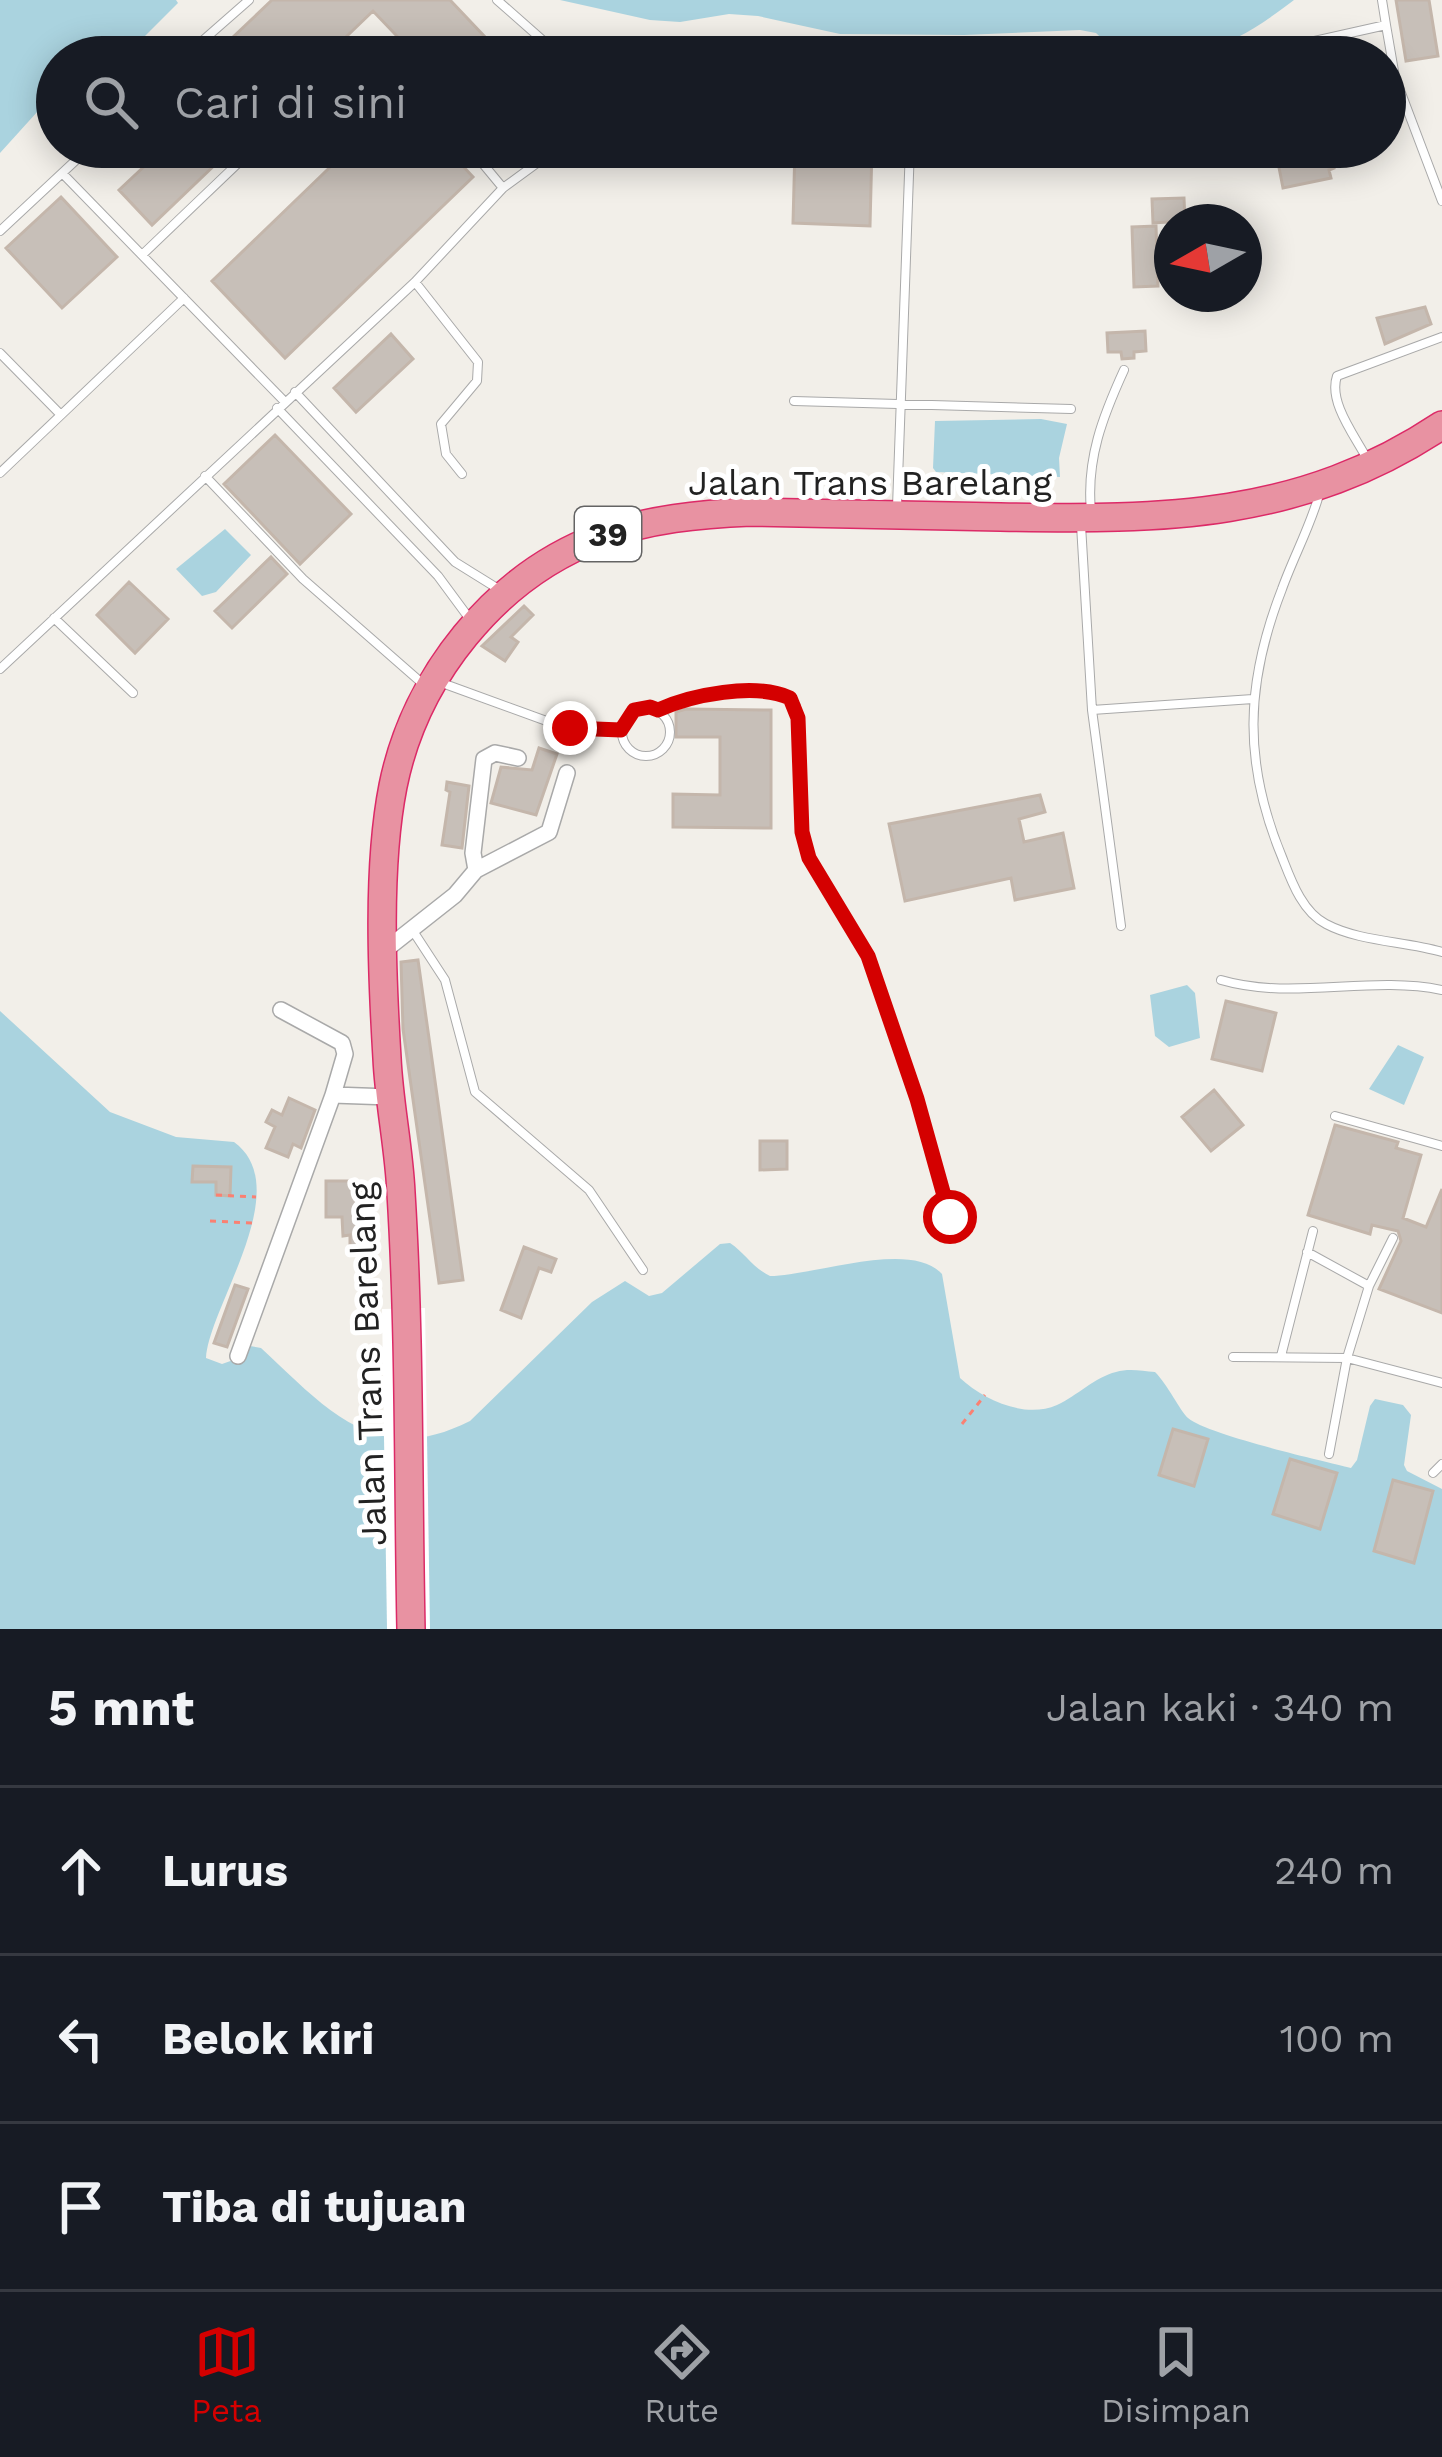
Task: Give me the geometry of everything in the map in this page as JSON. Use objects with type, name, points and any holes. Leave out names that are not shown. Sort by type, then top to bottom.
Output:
[{"type":"highway","name":"Jalan Trans Barelang","points":[[411,1629],[401,1188],[390,1097],[384,951],[388,829],[394,784],[432,684],[474,624],[507,594],[572,550],[646,523],[751,512],[1086,518],[1221,511],[1321,488],[1442,425]]},
{"type":"street","points":[[476,870],[473,853],[484,759],[495,752],[518,758]]},
{"type":"street","points":[[384,951],[455,895],[476,870],[549,832],[567,772]]},
{"type":"street","points":[[238,1356],[345,1054],[342,1043],[280,1010]]},
{"type":"street","points":[[333,1095],[390,1097]]},
{"type":"lane","points":[[208,36],[249,0]]},
{"type":"lane","points":[[497,0],[538,36]]},
{"type":"lane","points":[[1382,0],[1386,36]]},
{"type":"lane","points":[[1336,36],[1385,25]]},
{"type":"lane","points":[[1406,116],[1442,201]]},
{"type":"lane","points":[[0,231],[69,168]]},
{"type":"lane","points":[[142,255],[233,168]]},
{"type":"lane","points":[[486,168],[503,188]]},
{"type":"lane","points":[[0,669],[415,282],[503,188],[530,168]]},
{"type":"lane","points":[[896,515],[909,168]]},
{"type":"lane","points":[[63,174],[184,298],[438,576],[474,624]]},
{"type":"lane","points":[[415,282],[478,362],[477,381],[441,424],[446,454],[462,474]]},
{"type":"lane","points":[[0,473],[184,298]]},
{"type":"lane","points":[[1371,466],[1337,401],[1337,376],[1442,338]]},
{"type":"lane","points":[[0,353],[61,415]]},
{"type":"lane","points":[[1121,926],[1092,710],[1086,518],[1094,449],[1124,370]]},
{"type":"lane","points":[[295,392],[455,562],[507,594]]},
{"type":"lane","points":[[794,401],[1071,409]]},
{"type":"lane","points":[[205,476],[303,579],[432,684],[563,727],[621,730]]},
{"type":"lane","points":[[1321,488],[1262,647],[1252,699],[1253,757],[1262,809],[1305,904],[1328,926],[1442,952]]},
{"type":"lane","points":[[438,576],[455,562]]},
{"type":"lane","points":[[54,618],[133,693]]},
{"type":"lane","points":[[621,730],[634,710],[658,710],[730,692],[781,694],[796,706],[802,832],[809,858],[868,956],[922,1114],[950,1217]]},
{"type":"lane","points":[[1092,710],[1252,699]]},
{"type":"lane","points":[[621,730],[632,752],[646,756],[660,751],[670,731],[658,710]]},
{"type":"lane","points":[[412,930],[445,980],[475,1092],[589,1190],[643,1270]]},
{"type":"lane","points":[[1221,980],[1249,988],[1401,983],[1442,990]]},
{"type":"lane","points":[[1335,1116],[1442,1146]]},
{"type":"lane","points":[[1281,1356],[1313,1231]]},
{"type":"lane","points":[[1329,1454],[1346,1358],[1369,1286],[1393,1238]]},
{"type":"lane","points":[[1307,1252],[1369,1286]]},
{"type":"lane","points":[[1233,1357],[1346,1358],[1442,1384]]},
{"type":"lane","points":[[1433,1473],[1442,1464]]},
{"type":"path","points":[[216,1195],[256,1197]]},
{"type":"path","points":[[210,1221],[252,1223]]},
{"type":"path","points":[[962,1424],[985,1395]]},
{"type":"water","points":[[0,0],[176,0],[145,36],[36,36],[36,113],[0,153]]},
{"type":"water","points":[[560,0],[1294,0],[1240,36],[1099,36],[1080,30],[840,34],[758,16],[650,20]]},
{"type":"water","points":[[1041,419],[1067,424],[1060,477],[936,472],[933,468],[935,421]]},
{"type":"water","points":[[225,529],[251,555],[216,592],[202,596],[176,569]]},
{"type":"water","points":[[1187,985],[1195,993],[1200,1038],[1169,1047],[1155,1036],[1150,995]]},
{"type":"water","points":[[0,1011],[110,1112],[176,1137],[234,1142],[251,1162],[257,1188],[254,1217],[206,1358],[222,1364],[239,1358],[250,1346],[261,1348],[331,1411],[355,1425],[380,1435],[407,1438],[436,1434],[470,1421],[592,1302],[625,1281],[649,1296],[662,1293],[720,1244],[730,1243],[770,1276],[885,1259],[908,1260],[942,1274],[960,1378],[1006,1405],[1045,1409],[1108,1374],[1155,1372],[1185,1415],[1199,1425],[1351,1468],[1375,1399],[1403,1405],[1411,1415],[1404,1465],[1442,1489],[1442,1629],[0,1629]]},
{"type":"water","points":[[1398,1045],[1424,1057],[1404,1105],[1369,1089]]},
{"type":"pier","points":[[425,1308],[430,1629],[387,1629],[382,1309]]},
{"type":"building","points":[[272,0],[450,0],[484,36],[397,36],[373,11],[347,36],[234,36]]},
{"type":"building","points":[[1396,0],[1429,0],[1438,56],[1406,61],[1406,36],[1402,36]]},
{"type":"building","points":[[143,168],[212,168],[152,225],[119,190]]},
{"type":"building","points":[[329,168],[465,168],[473,177],[285,358],[212,281]]},
{"type":"building","points":[[794,168],[871,168],[870,226],[793,223]]},
{"type":"building","points":[[1279,168],[1334,168],[1329,170],[1331,178],[1283,188]]},
{"type":"building","points":[[61,197],[117,257],[62,308],[6,248]]},
{"type":"building","points":[[1184,198],[1184,204],[1154,204],[1153,223],[1152,199]]},
{"type":"building","points":[[1154,226],[1154,286],[1134,287],[1132,227]]},
{"type":"building","points":[[1425,307],[1431,324],[1385,344],[1377,318]]},
{"type":"building","points":[[1145,331],[1146,351],[1134,352],[1134,358],[1122,359],[1121,352],[1108,352],[1107,333]]},
{"type":"building","points":[[391,334],[413,359],[356,412],[334,388]]},
{"type":"building","points":[[275,435],[351,514],[300,564],[224,484]]},
{"type":"building","points":[[271,557],[287,574],[232,628],[215,611]]},
{"type":"building","points":[[129,582],[168,619],[135,653],[97,615]]},
{"type":"building","points":[[524,606],[533,615],[511,637],[518,642],[505,661],[482,646]]},
{"type":"building","points":[[771,710],[771,828],[673,827],[673,794],[720,795],[720,737],[676,737],[676,712]]},
{"type":"building","points":[[539,748],[557,754],[536,815],[491,803],[501,767],[532,770]]},
{"type":"building","points":[[447,782],[469,786],[462,848],[442,845],[450,792]]},
{"type":"building","points":[[1040,795],[1045,812],[1019,819],[1024,842],[1063,833],[1074,888],[1015,900],[1011,878],[905,901],[889,824]]},
{"type":"building","points":[[418,960],[463,1280],[439,1283],[403,1029],[401,962]]},
{"type":"building","points":[[1226,1001],[1276,1013],[1262,1071],[1212,1059]]},
{"type":"building","points":[[1214,1090],[1243,1125],[1211,1151],[1182,1117]]},
{"type":"building","points":[[289,1098],[315,1110],[301,1148],[293,1144],[288,1157],[266,1148],[275,1127],[266,1122],[272,1110],[282,1115]]},
{"type":"building","points":[[1335,1125],[1398,1142],[1396,1148],[1421,1155],[1403,1218],[1426,1227],[1442,1189],[1442,1313],[1379,1289],[1401,1241],[1398,1231],[1372,1225],[1370,1234],[1308,1215]]},
{"type":"building","points":[[760,1141],[787,1141],[787,1169],[760,1170]]},
{"type":"building","points":[[193,1166],[231,1167],[230,1196],[216,1195],[216,1182],[192,1182]]},
{"type":"building","points":[[326,1181],[356,1181],[356,1220],[370,1219],[371,1234],[363,1234],[363,1246],[350,1247],[350,1235],[343,1236],[342,1217],[326,1217]]},
{"type":"building","points":[[524,1247],[556,1259],[551,1272],[539,1268],[521,1318],[501,1310]]},
{"type":"building","points":[[235,1285],[248,1289],[227,1347],[214,1343]]},
{"type":"building","points":[[1173,1429],[1208,1439],[1194,1486],[1159,1475]]},
{"type":"building","points":[[1290,1459],[1337,1473],[1320,1529],[1273,1514]]},
{"type":"building","points":[[1393,1480],[1433,1491],[1414,1563],[1374,1551]]},
{"type":"route","points":[[570,728],[621,730],[627,715],[642,707],[658,710],[678,701],[730,692],[790,698],[798,718],[802,832],[809,858],[868,956],[917,1099],[950,1217]]}]
